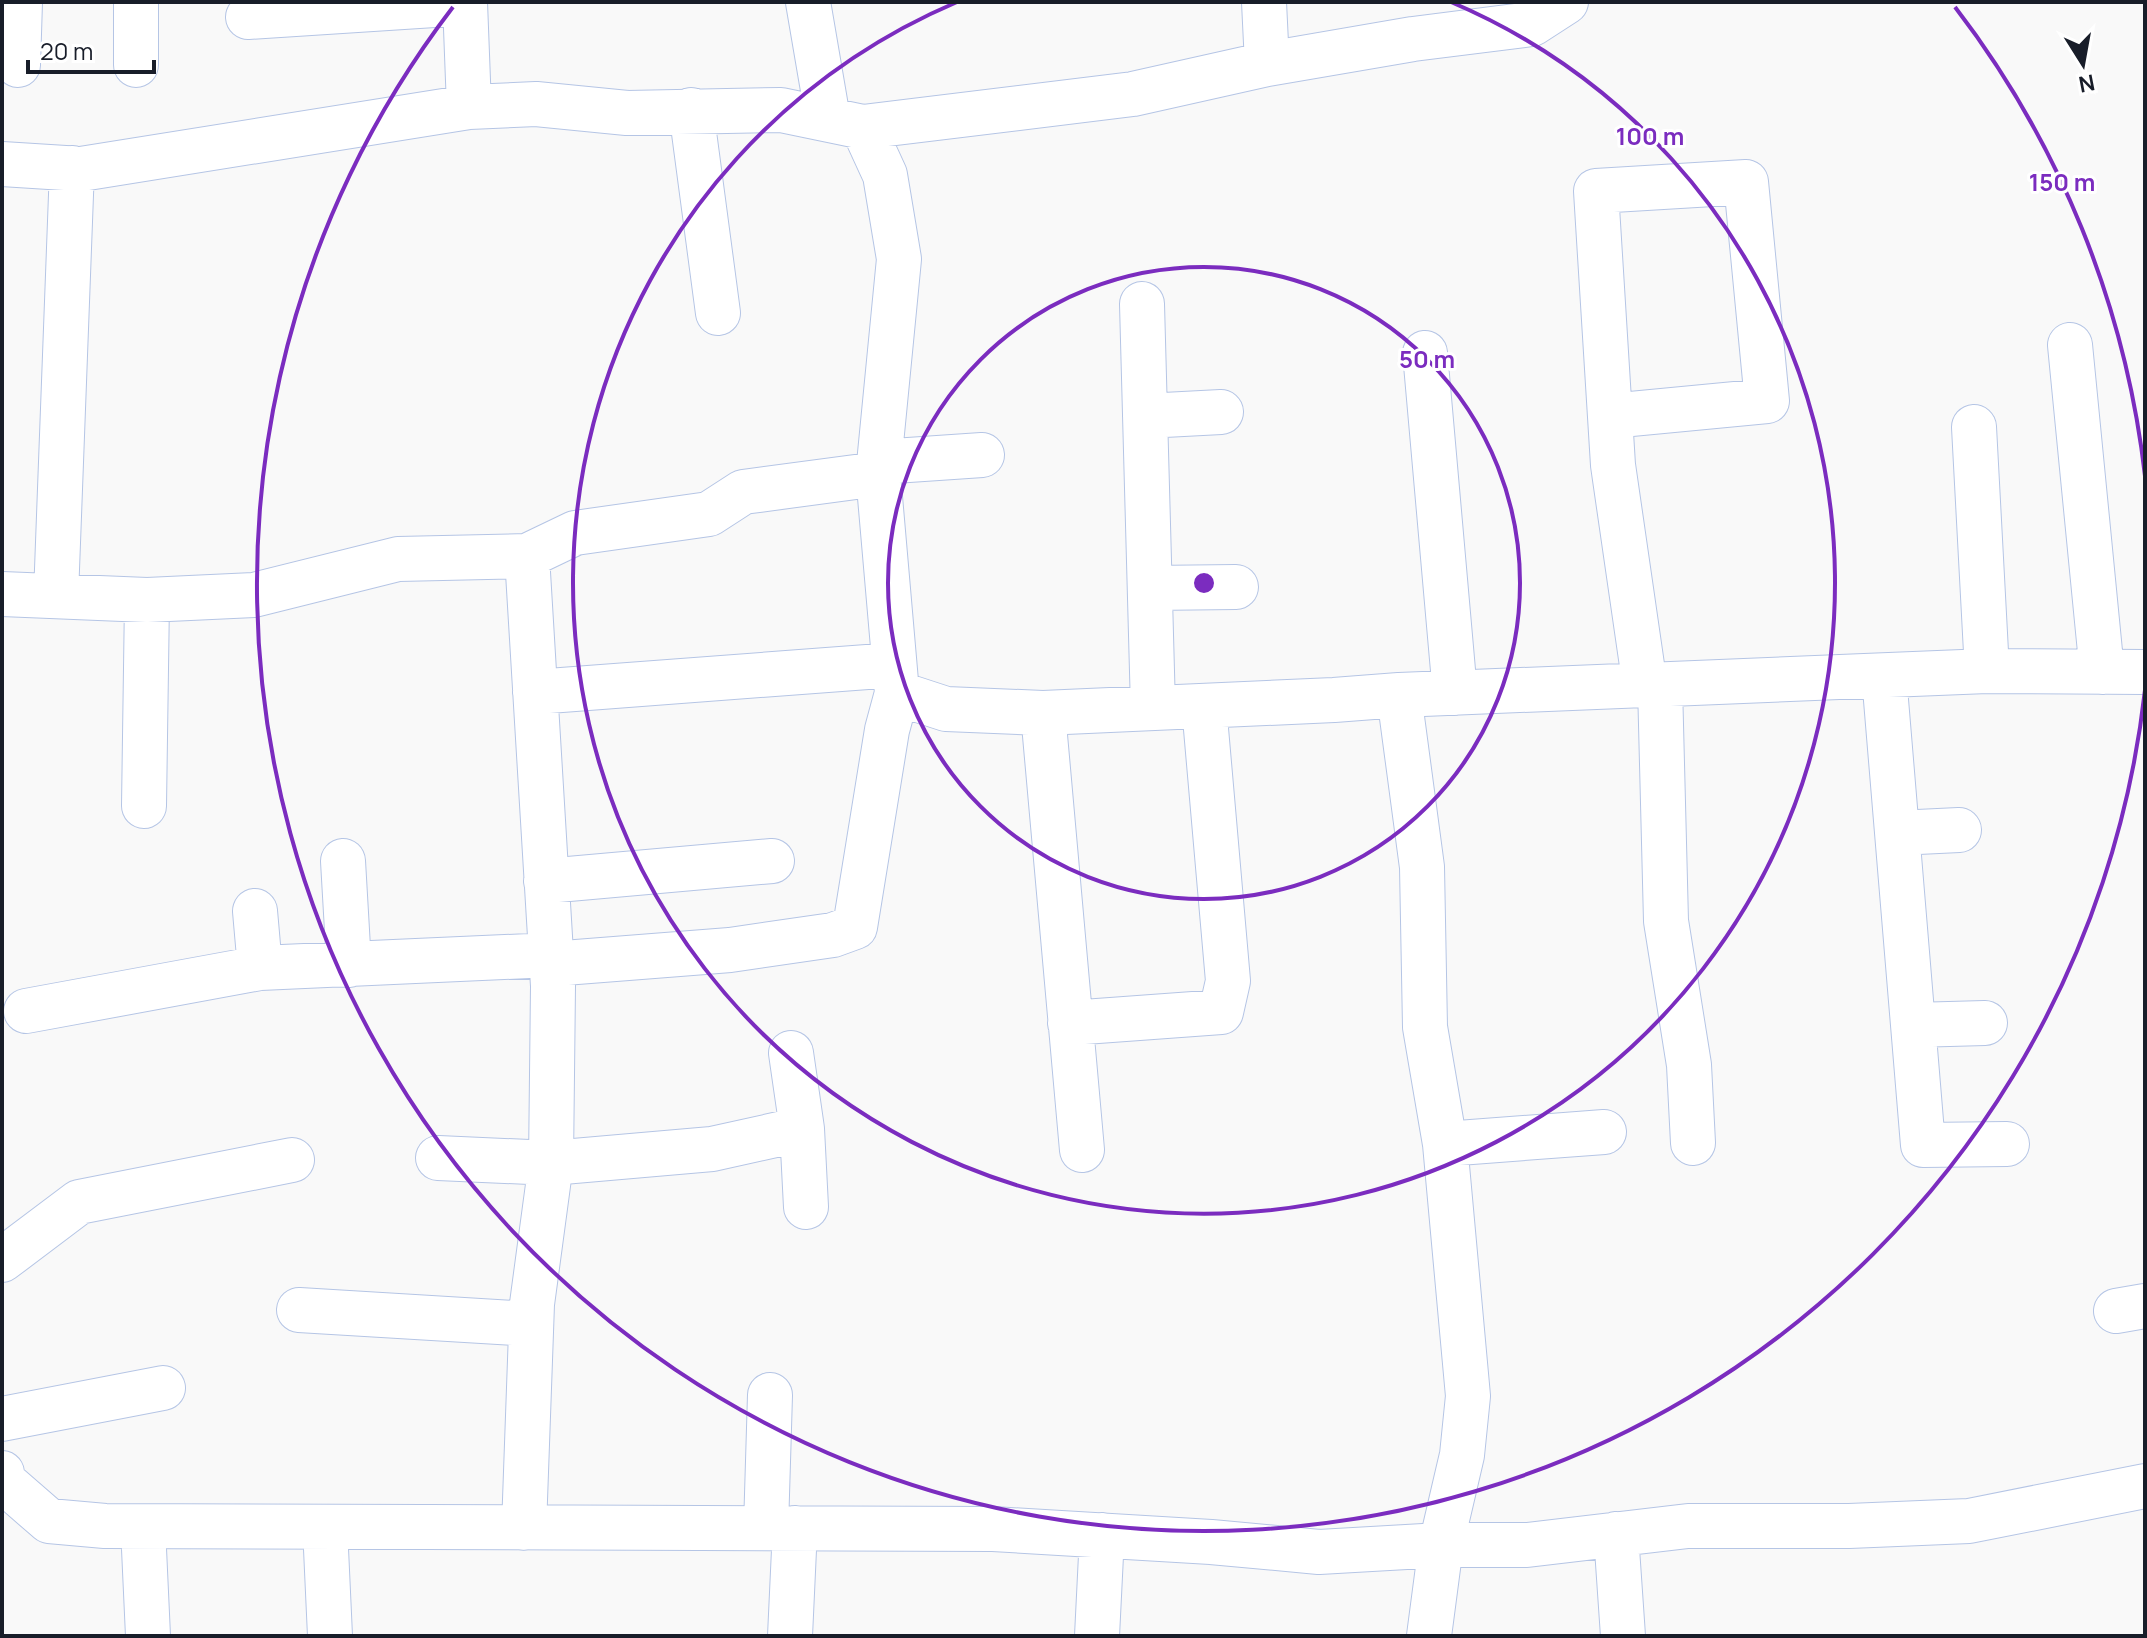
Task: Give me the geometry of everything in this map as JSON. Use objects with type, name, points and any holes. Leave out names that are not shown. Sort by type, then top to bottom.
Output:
[{"type":"street","points":[[18,65],[20,2]]},
{"type":"street","points":[[136,2],[136,65]]},
{"type":"street","points":[[248,17],[465,2],[469,107]]},
{"type":"street","points":[[26,1011],[260,968],[551,960],[730,950],[833,935],[855,927],[895,679],[879,468],[899,259],[885,175],[846,123],[808,2]]},
{"type":"street","points":[[1264,2],[1267,64]]},
{"type":"street","points":[[2,164],[81,169],[469,107],[536,104],[627,113],[781,110],[846,123],[1133,94],[1267,64],[1413,39],[1532,24],[1566,2]]},
{"type":"street","points":[[691,110],[718,313]]},
{"type":"street","points":[[56,596],[72,168]]},
{"type":"street","points":[[1610,416],[1767,401],[1746,182],[1596,191],[1613,465],[1652,686],[1666,921],[1689,1065],[1693,1143]]},
{"type":"street","points":[[1142,304],[1153,708]]},
{"type":"street","points":[[2070,345],[2102,672]]},
{"type":"street","points":[[1425,353],[1455,693]]},
{"type":"street","points":[[1145,416],[1221,412]]},
{"type":"street","points":[[1974,427],[1987,671]]},
{"type":"street","points":[[2,594],[147,600],[254,595],[398,559],[527,556],[575,533],[709,514],[743,492],[879,468],[982,455]]},
{"type":"street","points":[[524,1528],[531,1324],[551,1163],[551,960],[527,556]]},
{"type":"street","points":[[1150,588],[1236,587]]},
{"type":"street","points":[[144,806],[147,600]]},
{"type":"street","points":[[535,692],[895,679],[946,709],[1043,713],[1987,671],[2145,672]]},
{"type":"street","points":[[1884,676],[1923,1145],[2007,1144]]},
{"type":"street","points":[[1399,695],[1422,867],[1425,1027],[1445,1144],[1468,1396],[1462,1455],[1441,1545],[1429,1636]]},
{"type":"street","points":[[1070,1023],[1221,1012],[1228,981],[1204,706]]},
{"type":"street","points":[[1043,713],[1082,1150]]},
{"type":"street","points":[[1897,833],[1959,830]]},
{"type":"street","points":[[343,861],[349,965]]},
{"type":"street","points":[[546,881],[772,861]]},
{"type":"street","points":[[255,911],[260,968]]},
{"type":"street","points":[[1913,1025],[1985,1023]]},
{"type":"street","points":[[791,1053],[802,1129],[806,1207]]},
{"type":"street","points":[[438,1158],[551,1163],[712,1149],[802,1129]]},
{"type":"street","points":[[1445,1144],[1604,1132]]},
{"type":"street","points":[[2,1260],[79,1202],[292,1160]]},
{"type":"street","points":[[299,1310],[531,1324]]},
{"type":"street","points":[[2,1419],[163,1388]]},
{"type":"street","points":[[770,1395],[790,1636]]},
{"type":"street","points":[[2,1473],[3,1481],[49,1521],[143,1527],[993,1529],[1319,1552],[1441,1545],[1527,1545],[1688,1526],[1849,1526],[1969,1521],[2145,1486]]},
{"type":"street","points":[[143,1527],[148,1636]]},
{"type":"street","points":[[325,1527],[330,1636]]},
{"type":"street","points":[[1616,1534],[1623,1636]]},
{"type":"street","points":[[1097,1636],[1102,1535]]}]
